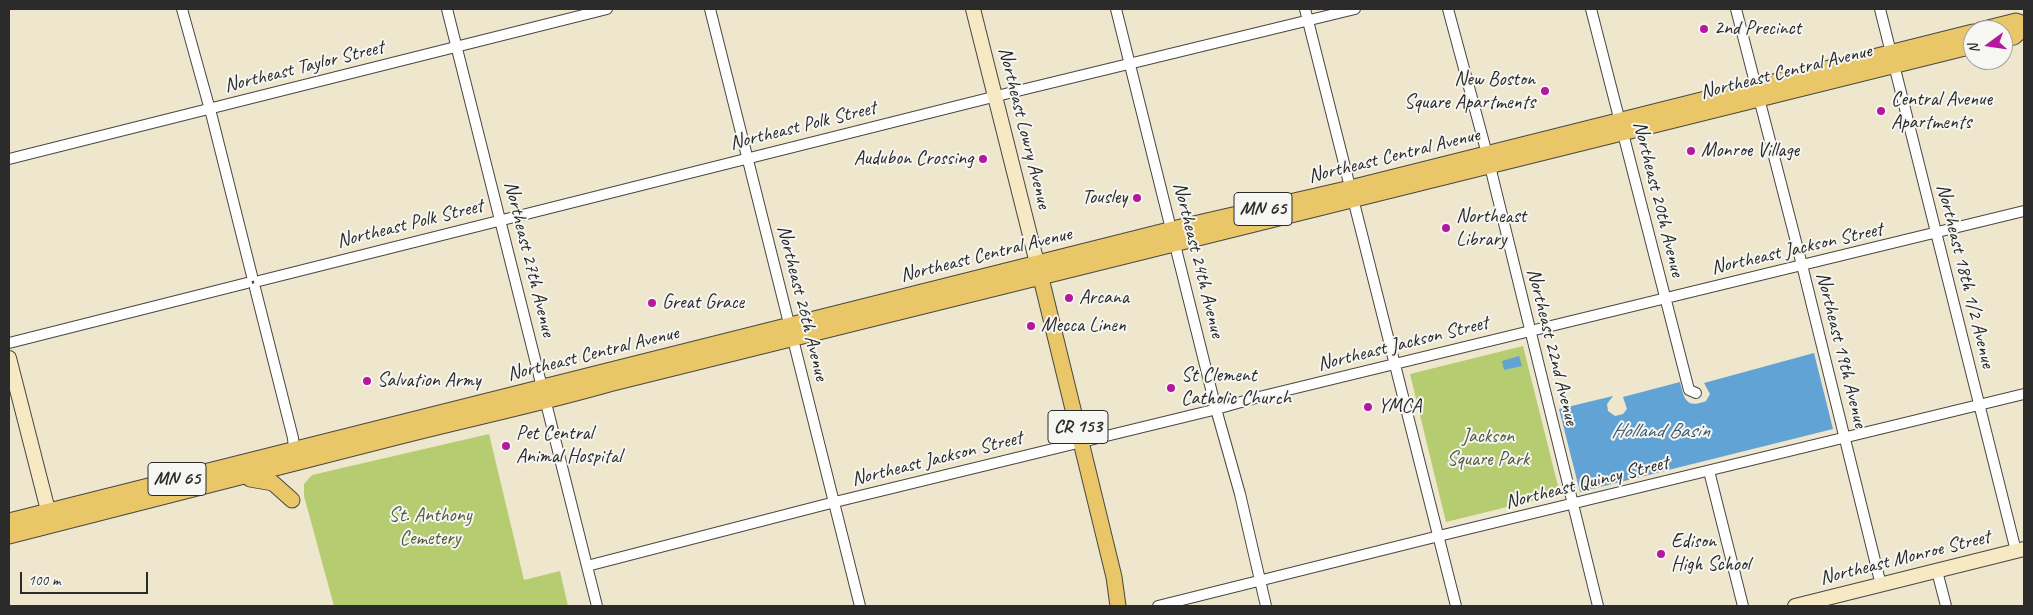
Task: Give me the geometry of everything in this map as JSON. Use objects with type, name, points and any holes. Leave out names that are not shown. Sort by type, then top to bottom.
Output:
[{"type":"main road","points":[[2013,37],[2024,28]]},
{"type":"main road","name":"Northeast Central Avenue","points":[[9,536],[50,518],[294,449],[545,394],[1174,235],[1758,93],[1892,59],[1963,35]]},
{"type":"main road","name":"Northeast Central Avenue","points":[[1892,59],[1963,48]]},
{"type":"main road","name":"Northeast Lowry Avenue","points":[[1039,270],[1114,577],[1118,606]]},
{"type":"main road","name":"Northeast Central Avenue","points":[[9,521],[50,518],[226,482],[406,435],[545,394]]},
{"type":"main road","points":[[226,482],[258,479],[273,483],[292,500]]},
{"type":"main road","name":"Northeast Lowry Avenue","points":[[1114,577],[1126,606]]},
{"type":"street","points":[[182,9],[210,109],[293,438],[294,449]]},
{"type":"street","name":"Northeast 27th Avenue","points":[[447,9],[597,606]]},
{"type":"street","name":"Northeast Taylor Street","points":[[9,159],[607,9]]},
{"type":"street","name":"Northeast 26th Avenue","points":[[710,9],[860,606]]},
{"type":"street","name":"Northeast Lowry Avenue","points":[[973,9],[1039,270]]},
{"type":"street","name":"Northeast 24th Avenue","points":[[1116,9],[1216,409],[1240,494],[1266,606]]},
{"type":"street","points":[[1305,9],[1456,606]]},
{"type":"street","name":"Northeast Polk Street","points":[[9,343],[995,96],[1355,9]]},
{"type":"street","name":"Northeast 22nd Avenue","points":[[1448,9],[1488,160],[1598,606]]},
{"type":"street","name":"Northeast 20th Avenue","points":[[1592,9],[1689,390],[1696,393]]},
{"type":"street","name":"Northeast 19th Avenue","points":[[1736,9],[1881,585]]},
{"type":"street","name":"Northeast 18th 1/2 Avenue","points":[[1880,9],[1980,404],[2020,550]]},
{"type":"street","name":"Northeast Jackson Street","points":[[587,566],[835,502],[2024,211]]},
{"type":"street","points":[[9,358],[13,393],[50,518]]},
{"type":"street","name":"Northeast Quincy Street","points":[[1158,606],[2024,394]]},
{"type":"street","points":[[1709,471],[1743,606]]},
{"type":"street","name":"Northeast Monroe Street","points":[[1795,606],[2020,550]]},
{"type":"street","points":[[1937,571],[1946,606]]},
{"type":"green space","name":"Jackson Square Park","points":[[1523,346],[1560,494],[1446,522],[1410,374]]},
{"type":"green space","name":"St. Anthony Cemetery","points":[[489,434],[524,580],[560,571],[568,606],[334,606],[304,496],[304,484],[312,475]]},
{"type":"water","name":"Holland Basin","points":[[1814,353],[1833,429],[1580,492],[1559,409],[1613,396],[1607,404],[1608,411],[1615,416],[1623,414],[1627,409],[1623,397],[1680,382],[1687,401],[1694,404],[1699,403],[1706,401],[1710,394],[1704,383]]},
{"type":"water","points":[[1519,356],[1522,366],[1504,370],[1502,361]]},
{"type":"place","name":"2nd Precinct","points":[[1704,29]]},
{"type":"place","name":"New Boston Square Apartments","points":[[1545,91]]},
{"type":"place","name":"Central Avenue Apartments","points":[[1881,111]]},
{"type":"place","name":"Monroe Village","points":[[1691,151]]},
{"type":"place","name":"Audubon Crossing","points":[[983,159]]},
{"type":"place","name":"Tousley","points":[[1137,198]]},
{"type":"place","name":"Northeast Library","points":[[1446,228]]},
{"type":"place","name":"Arcana","points":[[1069,298]]},
{"type":"place","name":"Great Grace","points":[[652,303]]},
{"type":"place","name":"Mecca Linen","points":[[1031,326]]},
{"type":"place","name":"Salvation Army","points":[[367,381]]},
{"type":"place","name":"St Clement Catholic Church","points":[[1171,388]]},
{"type":"place","name":"YMCA","points":[[1368,407]]},
{"type":"place","name":"Pet Central Animal Hospital","points":[[506,446]]},
{"type":"place","name":"Edison High School","points":[[1661,554]]}]
